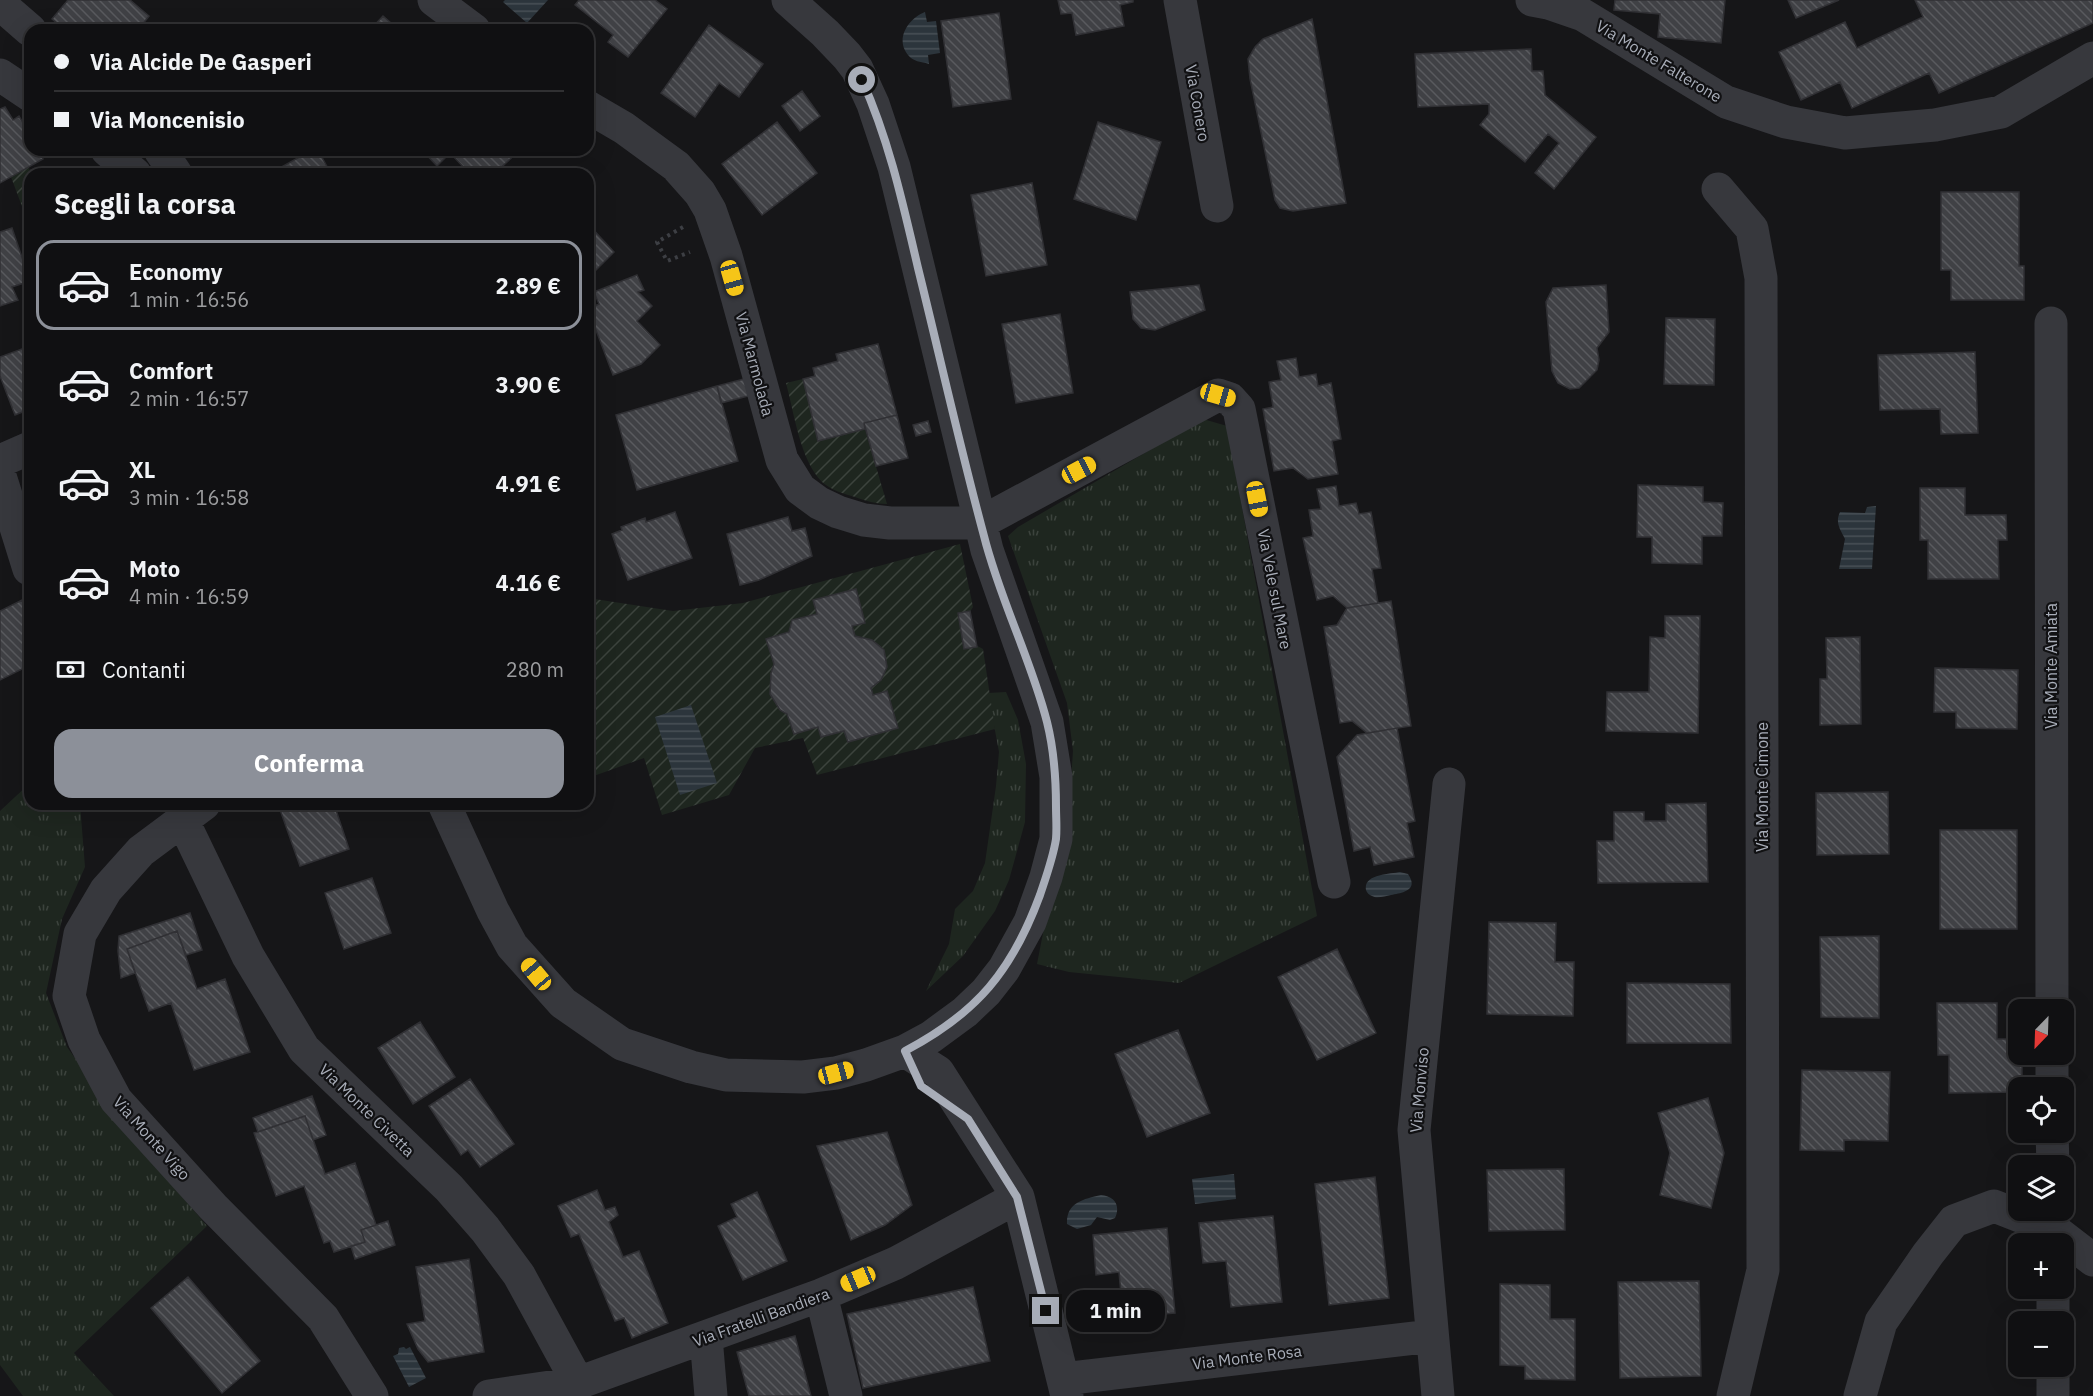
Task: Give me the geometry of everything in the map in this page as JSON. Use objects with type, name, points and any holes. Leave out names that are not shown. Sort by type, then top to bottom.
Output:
[{"type":"street","points":[[434,0],[466,24]]},
{"type":"street","points":[[447,810],[493,911],[512,946],[563,1003],[622,1044],[691,1067],[726,1075],[803,1077],[836,1073],[905,1051],[931,1037],[965,1012],[986,992],[1004,969],[1030,922],[1046,877],[1056,838],[1056,777],[1047,722],[980,523],[894,167],[873,104],[848,56],[788,0]]},
{"type":"street","name":"Via Conero","points":[[1180,0],[1217,206]]},
{"type":"street","name":"Via Monte Falterone","points":[[1532,0],[1583,15],[1725,102],[1786,122],[1845,133],[1935,125],[2001,112],[2093,58]]},
{"type":"street","points":[[0,4],[24,25]]},
{"type":"street","points":[[0,75],[24,91]]},
{"type":"street","name":"Via Marmolada","points":[[594,110],[624,128],[676,166],[700,193],[710,210],[726,256],[778,450],[800,489],[819,504],[864,520],[890,523],[980,523]]},
{"type":"street","points":[[114,156],[128,168]]},
{"type":"street","name":"Via Monte Cimone","points":[[1718,189],[1752,229],[1761,278],[1763,1270],[1733,1396]]},
{"type":"street","name":"Via Monte Amiata","points":[[2050,323],[2052,999]]},
{"type":"street","name":"Via Vele sul Mare","points":[[980,523],[1218,395],[1230,399],[1239,409],[1334,882]]},
{"type":"street","points":[[0,461],[24,451]]},
{"type":"street","points":[[0,476],[24,553]]},
{"type":"street","name":"Via Monviso","points":[[1438,1396],[1414,1130],[1449,784]]},
{"type":"street","name":"Via Monte Civetta","points":[[193,812],[248,956],[304,1049],[449,1188],[485,1229],[519,1275],[579,1383]]},
{"type":"street","name":"Via Monte Vigo","points":[[193,812],[141,851],[106,890],[81,934],[69,996],[84,1040],[116,1100],[213,1207],[323,1318],[372,1396]]},
{"type":"street","points":[[905,1051],[938,1072],[1017,1197],[1065,1387]]},
{"type":"street","name":"Via Fratelli Bandiera","points":[[489,1396],[579,1383],[821,1295],[896,1263],[1017,1197]]},
{"type":"street","points":[[1860,1396],[1881,1322],[1954,1221],[1994,1206],[2053,1228],[2093,1260]]},
{"type":"street","points":[[821,1295],[846,1396]]},
{"type":"street","name":"Via Monte Rosa","points":[[1065,1387],[1432,1336]]},
{"type":"street","points":[[706,1337],[711,1396]]},
{"type":"street","points":[[2053,1377],[2053,1396]]},
{"type":"path","points":[[684,226],[657,242],[667,261],[699,249]]},
{"type":"green space","points":[[24,170],[24,212],[11,177]]},
{"type":"green space","points":[[803,379],[818,440],[865,429],[887,504],[871,502],[838,491],[822,482],[814,473],[803,449],[786,383]]},
{"type":"green space","points":[[1203,419],[1227,426],[1317,916],[1179,983],[1069,972],[1037,964],[1070,795],[1073,751],[1067,703],[1008,536],[1018,527]]},
{"type":"green space","points":[[960,544],[973,607],[965,620],[970,642],[983,649],[995,729],[817,775],[803,738],[755,748],[729,795],[662,815],[644,758],[594,776],[594,599],[673,611],[743,603]]},
{"type":"green space","points":[[1006,692],[1018,720],[1026,764],[1025,822],[1009,880],[995,911],[963,956],[926,991],[949,944],[955,909],[973,891],[985,863],[999,752],[988,693]]},
{"type":"green space","points":[[24,789],[24,810],[80,810],[85,867],[62,919],[46,993],[67,1047],[129,1133],[207,1226],[74,1353],[114,1396],[23,1396],[0,1365],[0,811]]},
{"type":"shaded area","points":[[505,0],[548,0],[527,23],[503,2]]},
{"type":"shaded area","points":[[925,12],[927,22],[936,21],[940,53],[928,55],[929,64],[911,58],[903,45],[908,25],[918,15]]},
{"type":"shaded area","points":[[1876,506],[1872,569],[1839,569],[1845,539],[1838,523],[1840,512],[1865,513],[1867,507]]},
{"type":"shaded area","points":[[691,705],[717,783],[680,795],[655,717]]},
{"type":"shaded area","points":[[1400,872],[1408,874],[1411,879],[1412,884],[1408,890],[1379,897],[1371,896],[1367,892],[1366,885],[1373,878]]},
{"type":"shaded area","points":[[1234,1174],[1236,1199],[1195,1204],[1192,1179]]},
{"type":"shaded area","points":[[1101,1195],[1110,1197],[1117,1205],[1115,1218],[1110,1220],[1097,1217],[1091,1225],[1077,1229],[1067,1224],[1069,1211],[1077,1203]]},
{"type":"shaded area","points":[[410,1347],[426,1378],[409,1387],[393,1356],[398,1354],[399,1348],[406,1349]]},
{"type":"building","points":[[68,0],[130,0],[149,16],[143,24],[58,24],[52,19]]},
{"type":"building","points":[[579,0],[655,0],[667,9],[628,57],[608,42],[613,35],[575,5]]},
{"type":"building","points":[[1058,0],[1133,0],[1133,2],[1120,5],[1124,26],[1076,35],[1072,13],[1061,14]]},
{"type":"building","points":[[1615,0],[1725,0],[1721,43],[1658,37],[1660,14],[1614,10]]},
{"type":"building","points":[[1788,0],[1839,0],[1796,18]]},
{"type":"building","points":[[1915,0],[2093,0],[2093,23],[1939,93],[1929,73],[1852,108],[1840,82],[1801,100],[1779,52],[1845,22],[1857,48],[1923,17]]},
{"type":"building","points":[[999,13],[1011,99],[953,107],[941,21]]},
{"type":"building","points":[[383,16],[392,24],[376,24]]},
{"type":"building","points":[[1312,19],[1346,203],[1293,211],[1280,208],[1275,200],[1248,59],[1263,39]]},
{"type":"building","points":[[709,25],[763,64],[739,97],[719,83],[695,117],[661,93]]},
{"type":"building","points":[[1531,49],[1532,71],[1543,71],[1545,95],[1596,137],[1554,189],[1535,173],[1559,143],[1548,134],[1525,162],[1480,125],[1489,114],[1489,104],[1418,107],[1415,54]]},
{"type":"building","points":[[802,91],[820,116],[800,131],[782,106]]},
{"type":"building","points":[[5,107],[13,120],[19,116],[24,125],[24,156],[41,156],[43,159],[0,183],[0,109]]},
{"type":"building","points":[[777,122],[817,173],[762,215],[722,164]]},
{"type":"building","points":[[1098,122],[1161,142],[1136,220],[1074,199]]},
{"type":"building","points":[[301,156],[321,156],[328,168],[280,168]]},
{"type":"building","points":[[428,156],[447,156],[437,166]]},
{"type":"building","points":[[453,156],[514,156],[500,168],[464,168]]},
{"type":"building","points":[[1032,183],[1047,265],[986,276],[971,195]]},
{"type":"building","points":[[1941,192],[2019,192],[2019,266],[2024,266],[2024,300],[1951,300],[1951,270],[1941,270]]},
{"type":"building","points":[[12,228],[24,263],[24,283],[12,287],[18,300],[0,306],[0,232]]},
{"type":"building","points":[[594,230],[614,252],[594,272]]},
{"type":"building","points":[[637,275],[644,290],[638,292],[652,306],[637,321],[660,345],[641,364],[613,375],[594,325],[594,306],[599,304],[594,292]]},
{"type":"building","points":[[1199,285],[1205,310],[1155,330],[1141,328],[1133,319],[1130,292]]},
{"type":"building","points":[[1606,285],[1609,332],[1597,348],[1599,360],[1597,370],[1579,388],[1570,389],[1558,383],[1552,371],[1546,302],[1553,288]]},
{"type":"building","points":[[1060,314],[1073,393],[1016,403],[1002,324]]},
{"type":"building","points":[[1666,318],[1715,319],[1714,385],[1664,384]]},
{"type":"building","points":[[878,344],[897,415],[864,423],[865,429],[818,441],[803,379],[815,376],[813,368],[838,361],[836,354]]},
{"type":"building","points":[[24,348],[24,411],[15,415],[0,376],[0,357]]},
{"type":"building","points":[[1975,352],[1978,433],[1941,434],[1940,409],[1880,410],[1878,355]]},
{"type":"building","points":[[1296,358],[1299,377],[1316,374],[1318,386],[1331,383],[1341,439],[1332,441],[1338,474],[1308,479],[1293,468],[1274,471],[1263,409],[1273,407],[1269,382],[1281,380],[1277,361]]},
{"type":"building","points":[[748,378],[752,395],[721,403],[717,386]]},
{"type":"building","points":[[717,386],[738,461],[637,490],[616,415]]},
{"type":"building","points":[[897,415],[908,458],[876,466],[864,423]]},
{"type":"building","points":[[928,421],[931,432],[916,436],[913,425]]},
{"type":"building","points":[[1638,485],[1703,487],[1703,502],[1723,503],[1722,536],[1702,536],[1702,564],[1652,563],[1652,537],[1637,537]]},
{"type":"building","points":[[1336,486],[1339,506],[1356,503],[1359,514],[1371,512],[1381,568],[1372,569],[1378,603],[1347,608],[1333,596],[1317,600],[1303,538],[1313,536],[1309,510],[1321,509],[1317,489]]},
{"type":"building","points":[[1920,488],[1965,488],[1965,515],[2006,515],[2007,540],[1998,540],[1999,579],[1928,579],[1928,540],[1920,540]]},
{"type":"building","points":[[675,512],[692,558],[628,580],[612,534],[622,530],[621,527],[645,518],[646,522]]},
{"type":"building","points":[[788,517],[792,531],[805,528],[812,556],[759,580],[740,585],[727,534]]},
{"type":"building","points":[[856,589],[865,623],[852,626],[855,636],[872,640],[884,650],[887,667],[881,680],[871,688],[873,695],[887,691],[898,728],[848,742],[844,731],[821,737],[818,727],[794,734],[787,714],[780,710],[770,694],[774,664],[766,639],[789,632],[792,620],[817,614],[813,600]]},
{"type":"building","points":[[22,600],[24,604],[24,668],[0,680],[0,611]]},
{"type":"building","points":[[1391,601],[1411,726],[1367,733],[1352,721],[1340,723],[1324,627],[1337,625],[1347,608]]},
{"type":"building","points":[[970,611],[977,647],[964,649],[958,613]]},
{"type":"building","points":[[1665,616],[1700,616],[1698,733],[1606,731],[1607,692],[1649,692],[1650,637],[1665,638]]},
{"type":"building","points":[[1860,637],[1861,724],[1820,725],[1820,679],[1827,679],[1826,638]]},
{"type":"building","points":[[1935,668],[2018,670],[2017,729],[1956,728],[1956,712],[1934,712]]},
{"type":"building","points":[[1397,728],[1415,821],[1407,823],[1414,857],[1374,865],[1370,847],[1354,851],[1337,757],[1357,735]]},
{"type":"building","points":[[1888,792],[1889,854],[1817,855],[1816,793]]},
{"type":"building","points":[[1706,803],[1708,882],[1598,883],[1597,841],[1614,841],[1614,812],[1644,812],[1644,821],[1666,821],[1666,804]]},
{"type":"building","points":[[280,810],[336,810],[349,849],[300,866]]},
{"type":"building","points":[[1940,830],[2017,830],[2017,929],[1940,929]]},
{"type":"building","points":[[372,878],[391,933],[344,949],[325,893]]},
{"type":"building","points":[[190,913],[202,950],[186,955],[177,931],[127,949],[135,973],[121,978],[119,936]]},
{"type":"building","points":[[1489,922],[1556,923],[1555,962],[1574,962],[1573,1016],[1487,1014]]},
{"type":"building","points":[[177,931],[197,989],[225,979],[250,1052],[194,1070],[171,1003],[149,1011],[127,949]]},
{"type":"building","points":[[1879,936],[1879,1018],[1821,1017],[1820,937]]},
{"type":"building","points":[[1337,949],[1376,1033],[1317,1060],[1278,977]]},
{"type":"building","points":[[1627,983],[1730,984],[1731,1043],[1627,1043]]},
{"type":"building","points":[[1937,1003],[1997,1003],[1997,1039],[2008,1039],[2008,1065],[2022,1065],[2022,1077],[2008,1077],[2008,1092],[1949,1093],[1949,1055],[1938,1055]]},
{"type":"building","points":[[420,1022],[455,1077],[413,1104],[378,1048]]},
{"type":"building","points":[[1178,1030],[1210,1113],[1147,1137],[1115,1054]]},
{"type":"building","points":[[1802,1070],[1890,1072],[1888,1141],[1844,1140],[1844,1151],[1800,1150]]},
{"type":"building","points":[[470,1079],[514,1144],[480,1167],[468,1150],[461,1155],[429,1106]]},
{"type":"building","points":[[312,1096],[326,1135],[313,1140],[305,1116],[258,1132],[253,1118]]},
{"type":"building","points":[[1708,1098],[1724,1153],[1711,1208],[1660,1195],[1670,1153],[1658,1113]]},
{"type":"building","points":[[305,1116],[325,1174],[355,1163],[376,1225],[361,1230],[365,1242],[334,1252],[330,1241],[324,1243],[304,1186],[276,1196],[254,1133]]},
{"type":"building","points":[[887,1132],[912,1205],[885,1225],[851,1240],[817,1146]]},
{"type":"building","points":[[1564,1169],[1565,1230],[1489,1231],[1487,1170]]},
{"type":"building","points":[[1375,1177],[1389,1298],[1329,1305],[1315,1184]]},
{"type":"building","points":[[597,1190],[605,1210],[615,1207],[618,1215],[609,1222],[623,1257],[639,1251],[668,1323],[632,1338],[624,1318],[615,1321],[579,1234],[571,1237],[558,1206]]},
{"type":"building","points":[[757,1192],[787,1261],[743,1280],[718,1226],[737,1217],[731,1204]]},
{"type":"building","points":[[1273,1216],[1282,1302],[1231,1307],[1226,1261],[1203,1263],[1199,1223]]},
{"type":"building","points":[[388,1221],[395,1245],[355,1259],[351,1246],[365,1242],[361,1230]]},
{"type":"building","points":[[1167,1228],[1175,1313],[1123,1317],[1119,1272],[1096,1275],[1093,1235]]},
{"type":"building","points":[[469,1259],[484,1352],[428,1362],[418,1349],[407,1324],[425,1321],[416,1267]]},
{"type":"building","points":[[188,1277],[260,1361],[222,1393],[151,1308]]},
{"type":"building","points":[[1699,1281],[1701,1376],[1620,1378],[1618,1282]]},
{"type":"building","points":[[1500,1284],[1550,1285],[1550,1319],[1575,1319],[1575,1380],[1525,1379],[1525,1366],[1500,1365]]},
{"type":"building","points":[[973,1287],[990,1361],[863,1388],[847,1314]]},
{"type":"building","points":[[795,1336],[811,1396],[749,1396],[737,1352]]},
{"type":"route","points":[[862,80],[873,104],[894,167],[984,536],[1047,722],[1056,777],[1056,838],[1046,877],[1030,922],[1004,969],[986,992],[965,1012],[931,1037],[905,1051],[921,1086],[968,1119],[1017,1197],[1046,1311]]}]
